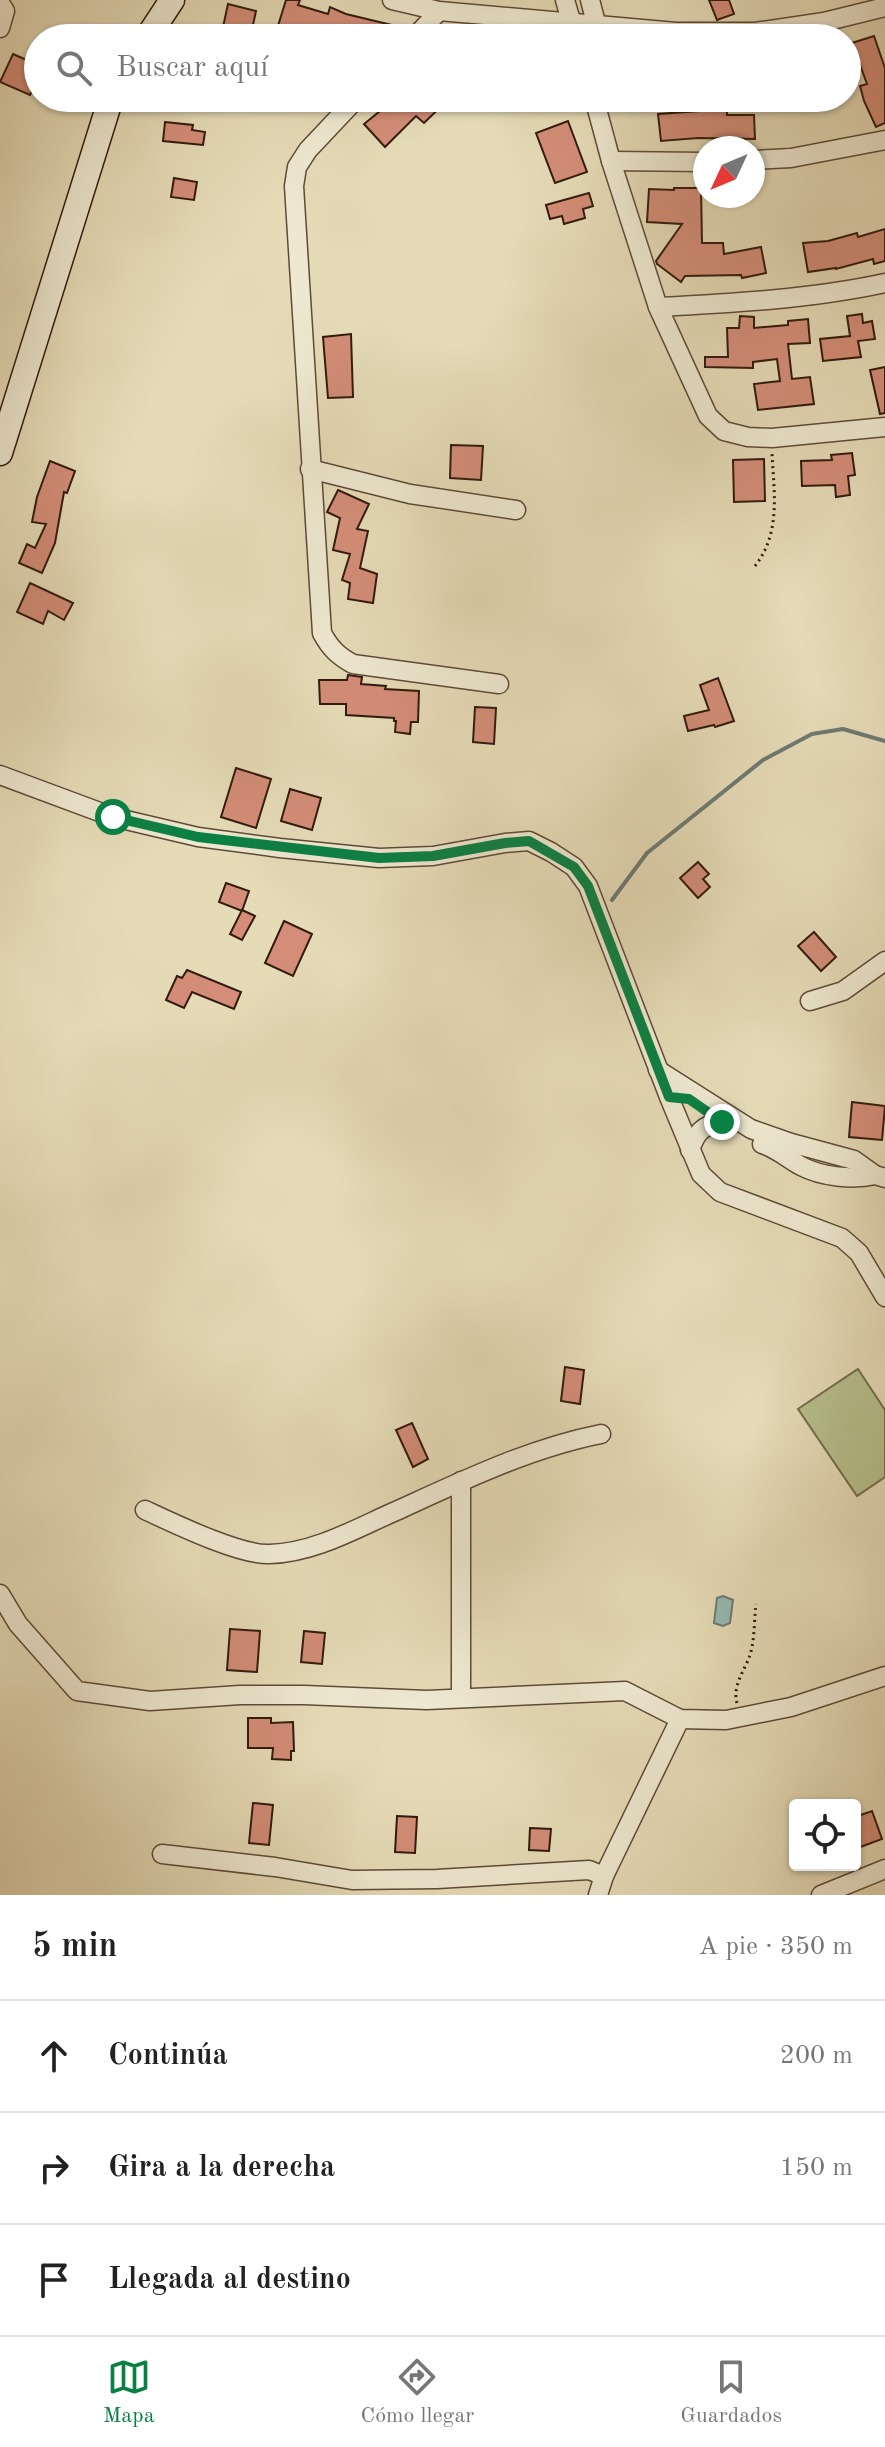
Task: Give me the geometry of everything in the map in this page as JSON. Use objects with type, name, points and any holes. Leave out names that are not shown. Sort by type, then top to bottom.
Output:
[{"type":"street","points":[[156,24],[172,0]]},
{"type":"street","points":[[392,0],[439,11],[531,24]]},
{"type":"street","points":[[565,0],[572,24]]},
{"type":"street","points":[[590,0],[593,24]]},
{"type":"street","points":[[810,24],[885,7],[883,0]]},
{"type":"street","points":[[0,3],[5,11],[0,28]]},
{"type":"street","points":[[427,24],[439,11]]},
{"type":"street","points":[[2,441],[107,112]]},
{"type":"street","points":[[344,112],[308,150],[297,167],[294,186],[322,633],[329,647],[353,664],[499,684]]},
{"type":"street","points":[[598,112],[658,307],[708,416],[724,431],[748,437],[772,438],[885,427]]},
{"type":"street","points":[[765,159],[791,158],[885,140]]},
{"type":"street","points":[[611,161],[693,162]]},
{"type":"street","points":[[658,307],[844,292],[885,283]]},
{"type":"street","points":[[310,469],[410,494],[516,510]]},
{"type":"street","points":[[0,775],[113,817],[198,837],[379,858],[433,856],[529,841],[574,867],[588,886],[701,1174],[720,1192],[842,1238],[859,1253],[885,1297]]},
{"type":"street","points":[[810,1001],[843,991],[885,961]]},
{"type":"street","points":[[658,1070],[751,1129],[854,1160],[880,1176]]},
{"type":"street","points":[[669,1097],[689,1099],[751,1140],[776,1148],[802,1167],[858,1179],[880,1176]]},
{"type":"street","points":[[690,1150],[700,1129],[722,1122]]},
{"type":"street","points":[[145,1510],[183,1528],[242,1549],[268,1555],[304,1549],[563,1441],[601,1434]]},
{"type":"street","points":[[461,1481],[461,1698]]},
{"type":"street","points":[[0,1594],[18,1624],[77,1691],[150,1701],[240,1695],[461,1698],[625,1691],[680,1719],[742,1718],[791,1707],[885,1676]]},
{"type":"street","points":[[598,1895],[604,1876],[680,1719]]},
{"type":"street","points":[[162,1854],[275,1867],[352,1880],[437,1879],[589,1870],[604,1876]]},
{"type":"street","points":[[821,1895],[885,1869]]},
{"type":"path","points":[[755,566],[765,553],[775,518],[772,438]]},
{"type":"path","points":[[742,1718],[735,1697],[751,1653],[756,1604]]},
{"type":"green space","points":[[858,1369],[885,1410],[885,1477],[857,1496],[798,1409]]},
{"type":"water","points":[[723,1596],[733,1600],[730,1623],[723,1626],[714,1623],[717,1598]]},
{"type":"building","points":[[286,0],[300,0],[298,5],[328,14],[330,7],[388,24],[279,24]]},
{"type":"building","points":[[709,0],[729,0],[734,14],[717,20]]},
{"type":"building","points":[[228,4],[256,11],[253,24],[224,24]]},
{"type":"building","points":[[874,36],[885,68],[885,123],[876,127],[861,90],[861,86],[867,84],[861,68],[861,40]]},
{"type":"building","points":[[13,54],[24,59],[24,92],[0,82]]},
{"type":"building","points":[[379,112],[435,112],[424,123],[416,116],[385,147],[364,124]]},
{"type":"building","points":[[727,112],[727,115],[754,115],[755,136],[693,136],[661,141],[658,114]]},
{"type":"building","points":[[568,121],[587,172],[555,183],[536,133]]},
{"type":"building","points":[[165,122],[193,125],[192,130],[205,132],[203,145],[163,141]]},
{"type":"building","points":[[174,178],[197,182],[194,200],[171,197]]},
{"type":"building","points":[[693,188],[693,208],[701,208],[702,243],[723,243],[724,254],[761,247],[766,273],[742,278],[741,275],[685,276],[681,282],[657,264],[656,261],[682,224],[647,222],[649,189]]},
{"type":"building","points":[[589,193],[593,206],[583,209],[585,218],[564,224],[562,216],[550,219],[546,205]]},
{"type":"building","points":[[885,229],[885,261],[874,264],[873,259],[836,269],[808,272],[803,243],[828,241],[857,233],[858,237]]},
{"type":"building","points":[[862,314],[863,323],[872,321],[875,339],[858,341],[861,357],[823,361],[820,339],[850,336],[847,316]]},
{"type":"building","points":[[740,316],[754,317],[754,328],[788,325],[788,321],[808,319],[810,343],[788,344],[792,379],[810,377],[814,404],[758,410],[754,384],[780,381],[777,359],[753,362],[753,368],[705,367],[705,357],[728,357],[727,328],[739,328]]},
{"type":"building","points":[[351,334],[353,397],[328,398],[323,337]]},
{"type":"building","points":[[885,367],[885,413],[880,414],[870,370]]},
{"type":"building","points":[[451,445],[483,446],[481,480],[450,478]]},
{"type":"building","points":[[852,453],[855,475],[848,476],[850,495],[836,497],[835,485],[802,486],[801,461],[832,460],[831,455]]},
{"type":"building","points":[[764,459],[765,501],[734,502],[733,460]]},
{"type":"building","points":[[50,461],[75,471],[67,493],[64,492],[55,543],[42,573],[19,563],[27,544],[35,548],[46,524],[32,522]]},
{"type":"building","points":[[338,490],[369,504],[357,529],[368,531],[360,568],[377,574],[373,603],[348,599],[350,583],[342,580],[350,554],[333,550],[340,518],[327,512]]},
{"type":"building","points":[[30,583],[73,603],[64,620],[48,611],[43,624],[17,612]]},
{"type":"building","points":[[348,675],[362,677],[361,684],[419,691],[418,722],[411,722],[410,734],[395,732],[394,718],[346,715],[346,704],[320,704],[319,680],[347,680]]},
{"type":"building","points":[[718,678],[734,721],[688,731],[684,716],[709,710],[700,685]]},
{"type":"building","points":[[475,707],[496,708],[494,744],[473,742]]},
{"type":"building","points":[[236,768],[271,779],[256,828],[221,817]]},
{"type":"building","points":[[290,789],[321,798],[312,830],[281,821]]},
{"type":"building","points":[[698,862],[709,874],[703,879],[710,887],[698,898],[680,878]]},
{"type":"building","points":[[226,883],[249,891],[242,911],[219,902]]},
{"type":"building","points":[[242,910],[255,916],[242,940],[230,934]]},
{"type":"building","points":[[284,921],[312,934],[293,976],[265,963]]},
{"type":"building","points":[[814,932],[836,957],[821,971],[798,946]]},
{"type":"building","points":[[187,970],[241,992],[234,1009],[192,992],[184,1008],[166,1000],[177,976],[182,978]]},
{"type":"building","points":[[852,1102],[885,1106],[882,1140],[849,1137]]},
{"type":"building","points":[[565,1367],[584,1370],[580,1404],[561,1401]]},
{"type":"building","points":[[412,1423],[428,1459],[413,1467],[396,1430]]},
{"type":"building","points":[[230,1629],[260,1631],[257,1672],[227,1670]]},
{"type":"building","points":[[304,1631],[325,1633],[322,1664],[301,1662]]},
{"type":"building","points":[[248,1718],[271,1718],[271,1723],[293,1722],[294,1751],[291,1751],[291,1760],[272,1759],[273,1748],[248,1748]]},
{"type":"building","points":[[253,1803],[273,1805],[269,1845],[249,1843]]},
{"type":"building","points":[[872,1811],[882,1839],[861,1847],[861,1815]]},
{"type":"building","points":[[397,1816],[417,1817],[415,1853],[395,1852]]},
{"type":"building","points":[[530,1828],[551,1829],[549,1851],[529,1850]]},
{"type":"waterway","points":[[612,900],[647,853],[763,760],[812,734],[843,729],[885,741]]},
{"type":"route","points":[[113,817],[198,837],[379,858],[433,856],[529,841],[551,852],[574,867],[588,886],[669,1097],[689,1099],[722,1122]]}]
